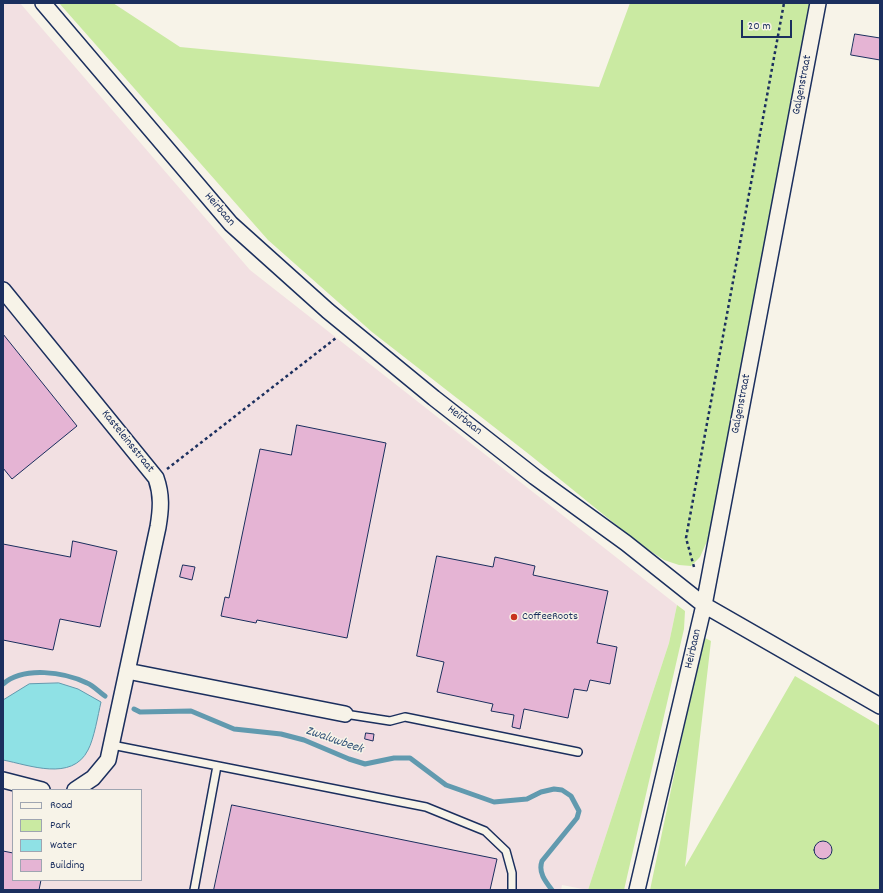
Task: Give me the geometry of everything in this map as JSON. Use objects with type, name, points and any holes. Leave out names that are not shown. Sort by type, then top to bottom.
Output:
[{"type":"street","name":"Heirbaan","points":[[43,3],[231,224],[348,328],[529,473],[626,543],[704,605],[637,890]]},
{"type":"street","name":"Galgenstraat","points":[[704,605],[818,3]]},
{"type":"street","name":"Kasteleinsstraat","points":[[3,290],[156,478],[162,504],[108,760],[93,778],[76,789]]},
{"type":"street","points":[[704,605],[880,706]]},
{"type":"street","points":[[127,671],[344,714]]},
{"type":"street","points":[[3,780],[38,789]]},
{"type":"lane","points":[[344,714],[390,721],[405,717],[578,752]]},
{"type":"lane","points":[[112,745],[426,807],[485,831],[506,850],[512,873],[512,890]]},
{"type":"lane","points":[[194,890],[206,818],[217,766]]},
{"type":"path","points":[[696,575],[686,538],[784,3]]},
{"type":"path","points":[[156,478],[348,328]]},
{"type":"shaded area","points":[[3,3],[20,3],[250,270],[677,605],[669,643],[588,890],[562,885],[561,890],[3,890]]},
{"type":"green space","points":[[59,3],[113,3],[180,47],[599,87],[630,3],[811,3],[708,539],[700,557],[691,566],[679,565],[664,560],[641,545],[530,455],[372,332],[268,240]]},
{"type":"green space","points":[[677,605],[685,611],[684,629],[624,890],[588,890],[669,643]]},
{"type":"green space","points":[[703,637],[711,641],[685,867],[795,676],[880,726],[880,890],[650,890]]},
{"type":"water","points":[[59,683],[78,689],[101,702],[90,745],[81,760],[72,766],[61,769],[49,769],[3,760],[3,700],[29,684]]},
{"type":"building","points":[[855,34],[880,38],[880,60],[851,55]]},
{"type":"building","points":[[3,334],[77,426],[12,479],[3,468]]},
{"type":"building","points":[[297,425],[386,443],[347,638],[257,620],[256,623],[221,616],[225,597],[229,598],[260,449],[291,455]]},
{"type":"building","points":[[73,541],[117,551],[100,627],[60,619],[53,650],[3,640],[3,544],[70,557]]},
{"type":"building","name":"CoffeeRoots","points":[[437,556],[493,567],[495,557],[535,566],[533,575],[608,591],[597,643],[617,647],[610,684],[590,680],[587,691],[574,689],[568,718],[524,709],[520,729],[512,727],[514,715],[491,711],[493,704],[437,692],[444,662],[417,656]]},
{"type":"building","points":[[183,565],[195,567],[192,580],[180,577]]},
{"type":"building","points":[[366,733],[374,734],[373,741],[365,739]]},
{"type":"building","points":[[232,805],[497,859],[490,890],[214,890]]},
{"type":"building","points":[[823,841],[829,844],[832,850],[829,856],[823,859],[817,856],[814,850],[817,844]]},
{"type":"building","points":[[3,851],[12,853],[12,881],[41,881],[39,890],[3,890]]},
{"type":"waterway","name":"Zwaluwbeek","points":[[3,684],[12,678],[22,675],[33,673],[56,674],[78,679],[87,683],[105,696]]},
{"type":"waterway","name":"Zwaluwbeek","points":[[134,709],[140,712],[191,711],[234,729],[281,734],[304,740],[349,759],[365,764],[394,758],[410,758],[446,785],[494,802],[527,799],[541,792],[554,789],[562,790],[571,796],[579,811],[577,818],[542,861],[542,873],[552,890]]},
{"type":"place","name":"CoffeeRoots","points":[[514,617]]}]
